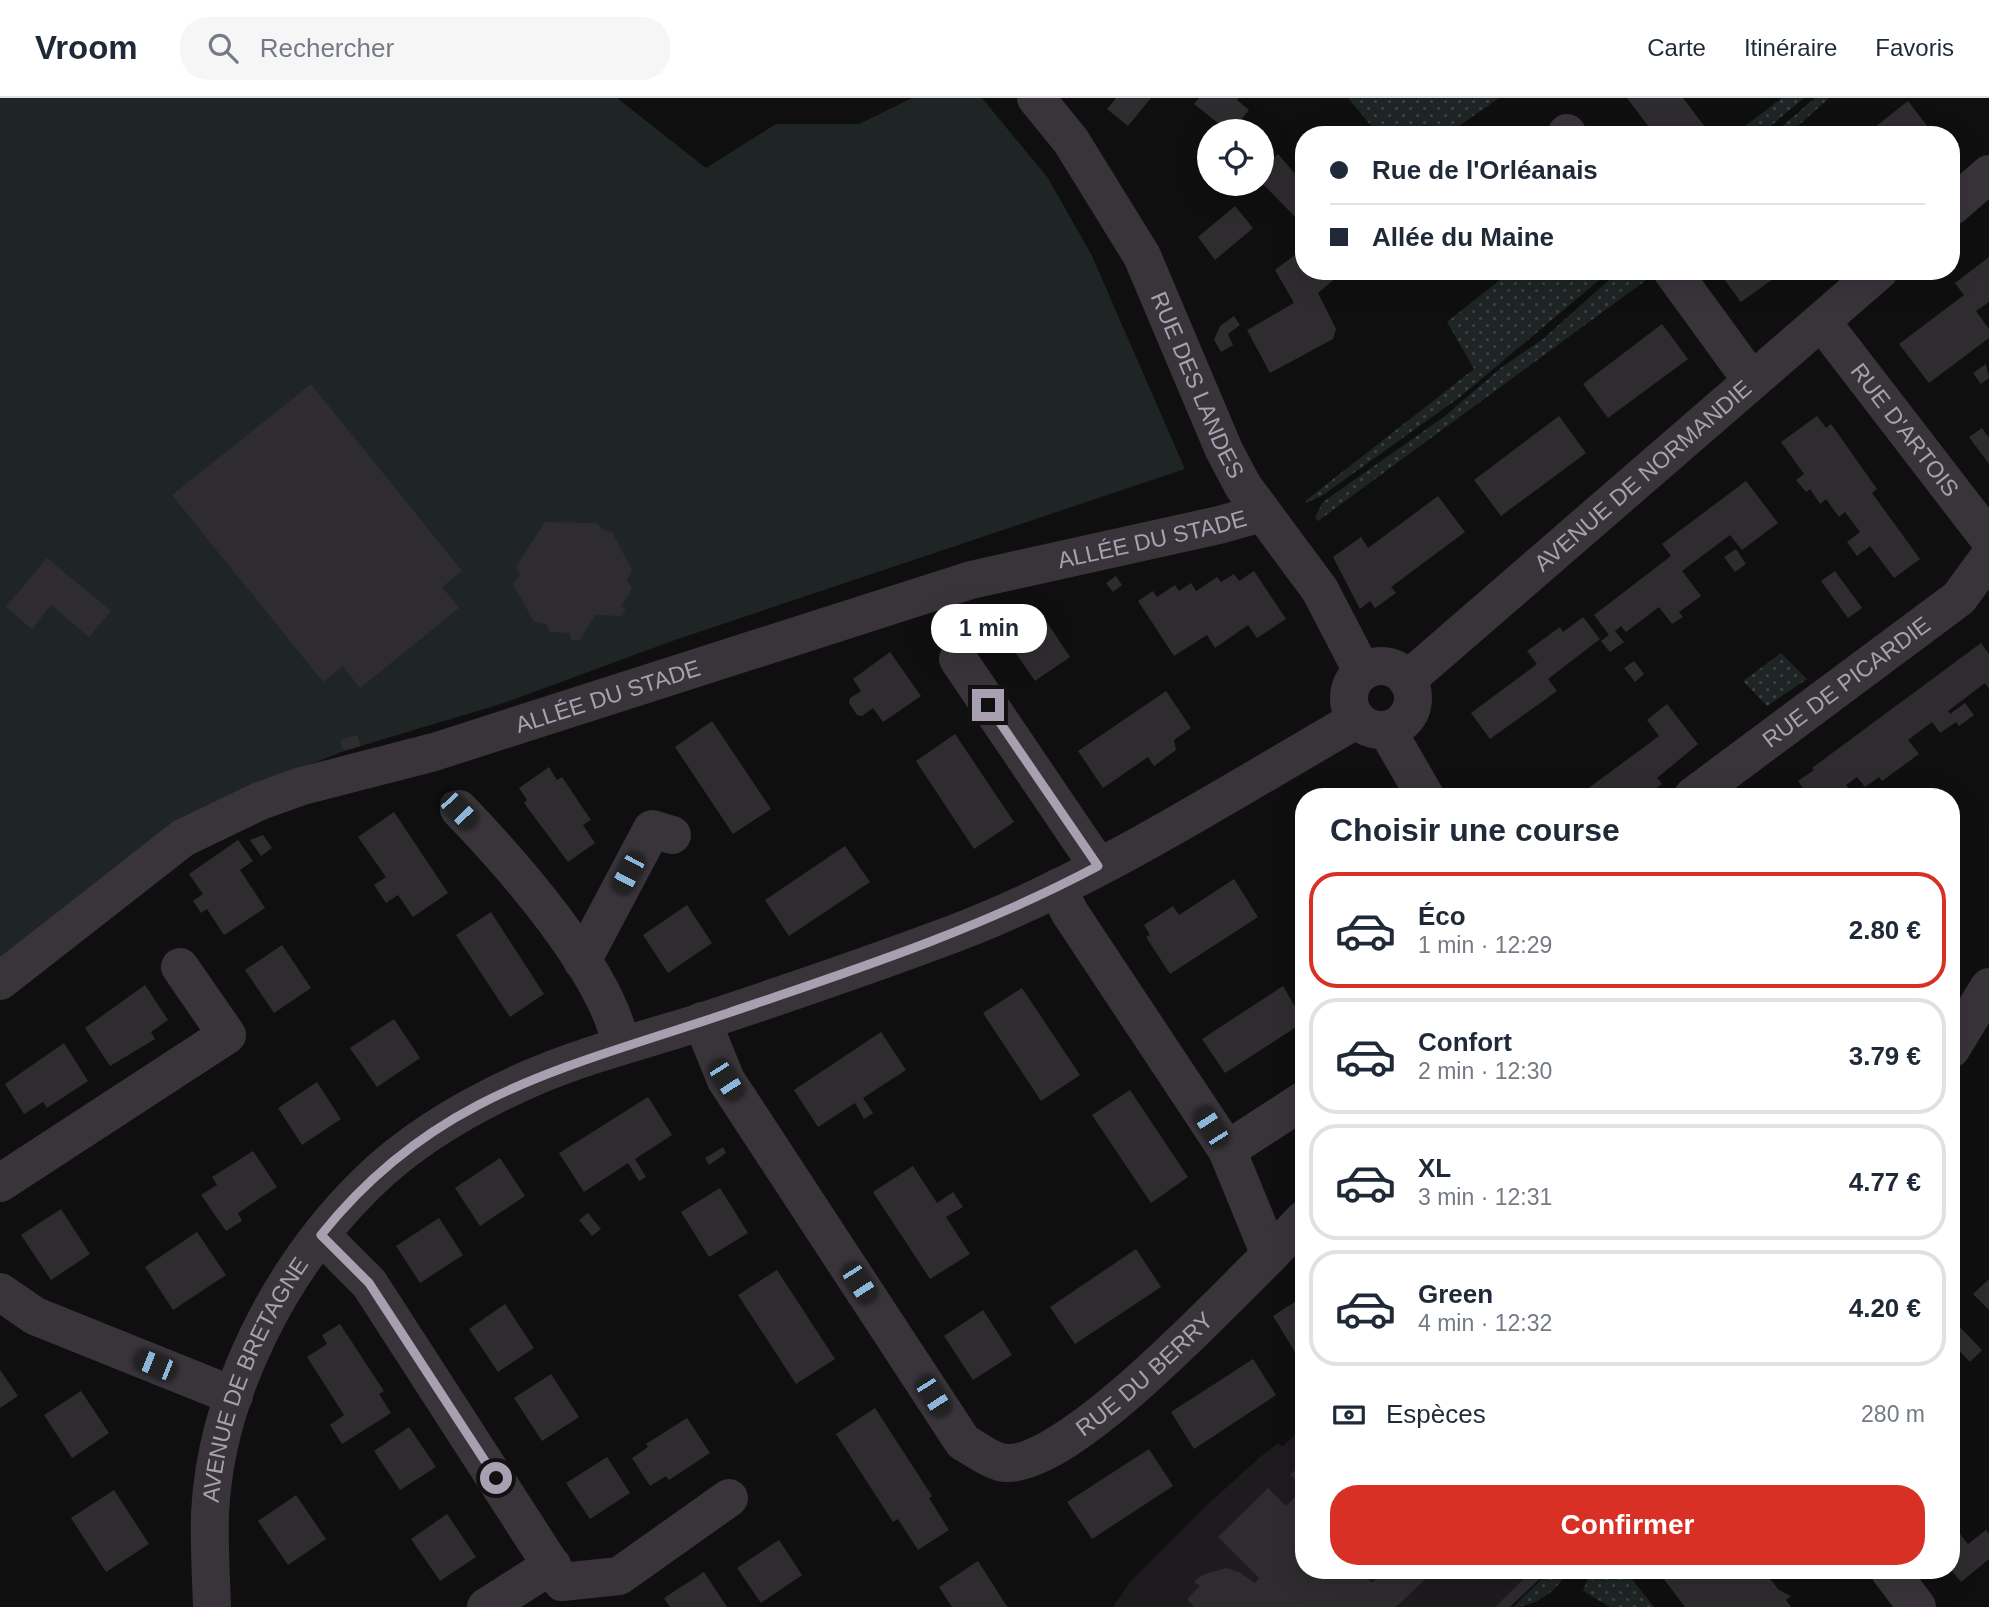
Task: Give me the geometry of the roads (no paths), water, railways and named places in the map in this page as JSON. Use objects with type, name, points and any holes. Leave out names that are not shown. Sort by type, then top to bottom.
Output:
[{"type":"street","name":"RUE DES LANDES","points":[[1036,98],[1071,141],[1142,256],[1224,450],[1262,513],[1320,590],[1363,671]]},
{"type":"street","points":[[1960,199],[1989,174]]},
{"type":"street","points":[[1679,280],[1752,381]]},
{"type":"street","name":"AVENUE DE NORMANDIE","points":[[1407,680],[1868,280]]},
{"type":"street","name":"RUE D'ARTOIS","points":[[1822,322],[1989,539]]},
{"type":"street","name":"ALLÉE DU STADE","points":[[0,981],[183,838],[260,801],[302,786],[434,752],[971,580],[1219,526],[1262,513]]},
{"type":"street","name":"RUE DE PICARDIE","points":[[1704,788],[1959,598],[1989,557]]},
{"type":"street","points":[[958,659],[1098,866]]},
{"type":"street","points":[[1372,725],[1398,726],[1410,712],[1412,690],[1407,680],[1401,673],[1384,666],[1363,671],[1354,679],[1348,697],[1419,788]]},
{"type":"street","name":"AVENUE DE BRETAGNE","points":[[212,1607],[210,1511],[220,1446],[233,1396],[286,1285],[321,1235],[367,1183],[433,1130],[532,1077],[958,932],[1057,888],[1372,725]]},
{"type":"street","points":[[458,810],[517,869],[582,961],[612,1013],[621,1046]]},
{"type":"street","points":[[582,961],[652,829],[672,835]]},
{"type":"street","points":[[1057,888],[1070,913],[1227,1150],[1270,1255]]},
{"type":"street","points":[[0,1183],[227,1035],[180,967]]},
{"type":"street","points":[[1960,1034],[1989,987]]},
{"type":"street","name":"RUE DU BERRY","points":[[702,1021],[726,1080],[963,1442],[1002,1463],[1026,1458],[1062,1443],[1105,1413],[1295,1229]]},
{"type":"street","points":[[1227,1150],[1295,1106]]},
{"type":"street","points":[[321,1235],[369,1283],[562,1582],[619,1576],[729,1498]]},
{"type":"street","points":[[0,1292],[35,1316],[233,1396]]},
{"type":"street","points":[[486,1607],[552,1565]]},
{"type":"street","points":[[1896,1579],[1917,1607]]}]
